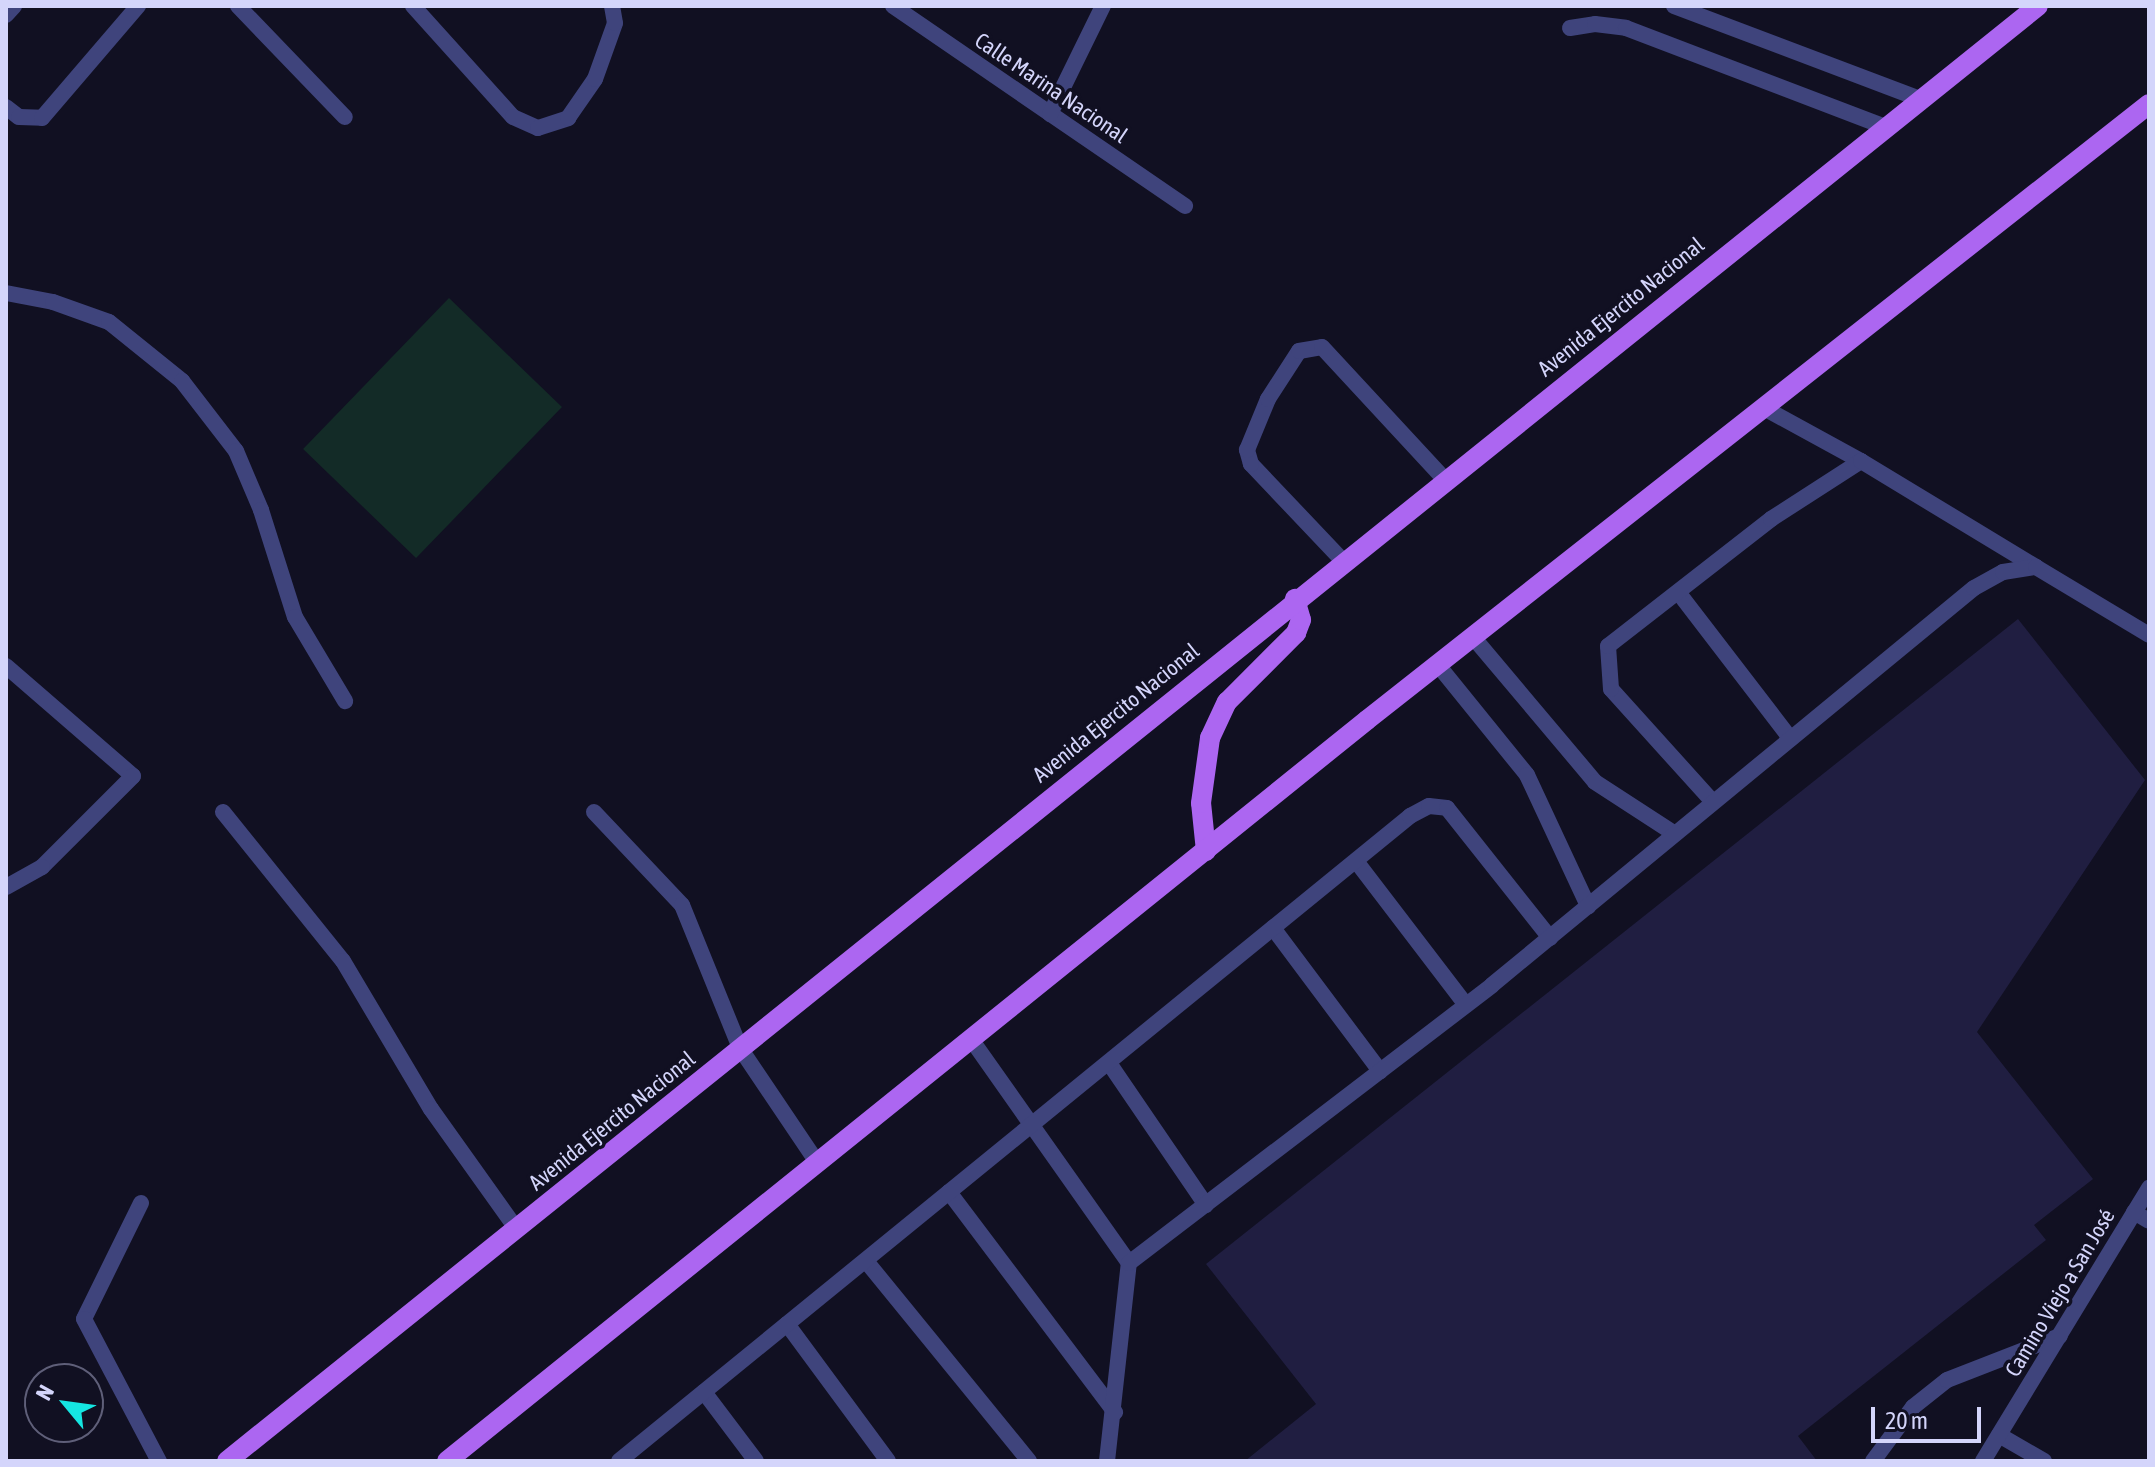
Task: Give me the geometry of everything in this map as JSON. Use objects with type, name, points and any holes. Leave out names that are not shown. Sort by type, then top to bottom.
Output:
[{"type":"main road","name":"Avenida Ejercito Nacional","points":[[227,1461],[1295,599],[2038,6]]},
{"type":"main road","points":[[447,1461],[1473,637],[2149,104]]},
{"type":"main road","points":[[1206,851],[1201,803],[1210,738],[1227,702],[1296,633],[1301,620],[1295,599]]},
{"type":"street","points":[[6,15],[14,6]]},
{"type":"street","points":[[6,107],[19,117],[42,118],[138,6]]},
{"type":"street","points":[[238,6],[345,117]]},
{"type":"street","points":[[413,6],[513,117],[538,128],[568,118],[595,79],[615,23],[612,6]]},
{"type":"street","name":"Calle Marina Nacional","points":[[893,6],[1185,206]]},
{"type":"street","points":[[1050,114],[1103,6]]},
{"type":"street","points":[[1674,6],[1920,99]]},
{"type":"street","points":[[1570,28],[1595,24],[1626,28],[1885,127]]},
{"type":"street","points":[[6,293],[53,302],[109,322],[182,381],[236,451],[261,510],[295,617],[345,701]]},
{"type":"street","points":[[1343,561],[1251,464],[1247,450],[1257,420],[1299,351],[1322,347],[1445,480]]},
{"type":"street","points":[[1764,408],[1861,461],[2149,635]]},
{"type":"street","points":[[1713,802],[1611,689],[1608,646],[1827,480],[1861,461]]},
{"type":"street","points":[[1129,1263],[1550,938],[1974,588],[2003,572],[2036,567]]},
{"type":"street","points":[[1678,592],[1791,739]]},
{"type":"street","points":[[1473,637],[1595,782],[1675,834]]},
{"type":"street","points":[[1438,665],[1527,775],[1588,906]]},
{"type":"street","points":[[6,666],[133,776],[42,867],[6,887]]},
{"type":"street","points":[[619,1461],[1410,816],[1429,806],[1447,808],[1550,938]]},
{"type":"street","points":[[223,812],[343,961],[431,1109],[516,1228]]},
{"type":"street","points":[[594,812],[682,905],[740,1048],[817,1162]]},
{"type":"street","points":[[1356,861],[1466,1005]]},
{"type":"street","points":[[1273,928],[1380,1071]]},
{"type":"street","points":[[971,1039],[1034,1124],[1129,1263],[1115,1412],[1107,1461]]},
{"type":"street","points":[[1109,1063],[1206,1205]]},
{"type":"street","name":"Camino Viejo a San José","points":[[1983,1461],[2060,1336],[2142,1217],[2149,1188]]},
{"type":"street","points":[[949,1192],[1115,1412]]},
{"type":"street","points":[[141,1203],[84,1319],[159,1461]]},
{"type":"street","points":[[866,1261],[1029,1461]]},
{"type":"street","points":[[787,1324],[888,1461]]},
{"type":"street","points":[[1873,1461],[1913,1407],[1947,1380],[2060,1336]]},
{"type":"street","points":[[704,1392],[756,1461]]},
{"type":"street","points":[[1999,1435],[2044,1461]]},
{"type":"green space","points":[[449,298],[562,407],[416,558],[303,449]]},
{"type":"building","points":[[2018,619],[2145,780],[1977,1032],[2093,1179],[2034,1225],[2046,1240],[1798,1436],[1817,1461],[1245,1461],[1316,1404],[1206,1264]]}]
